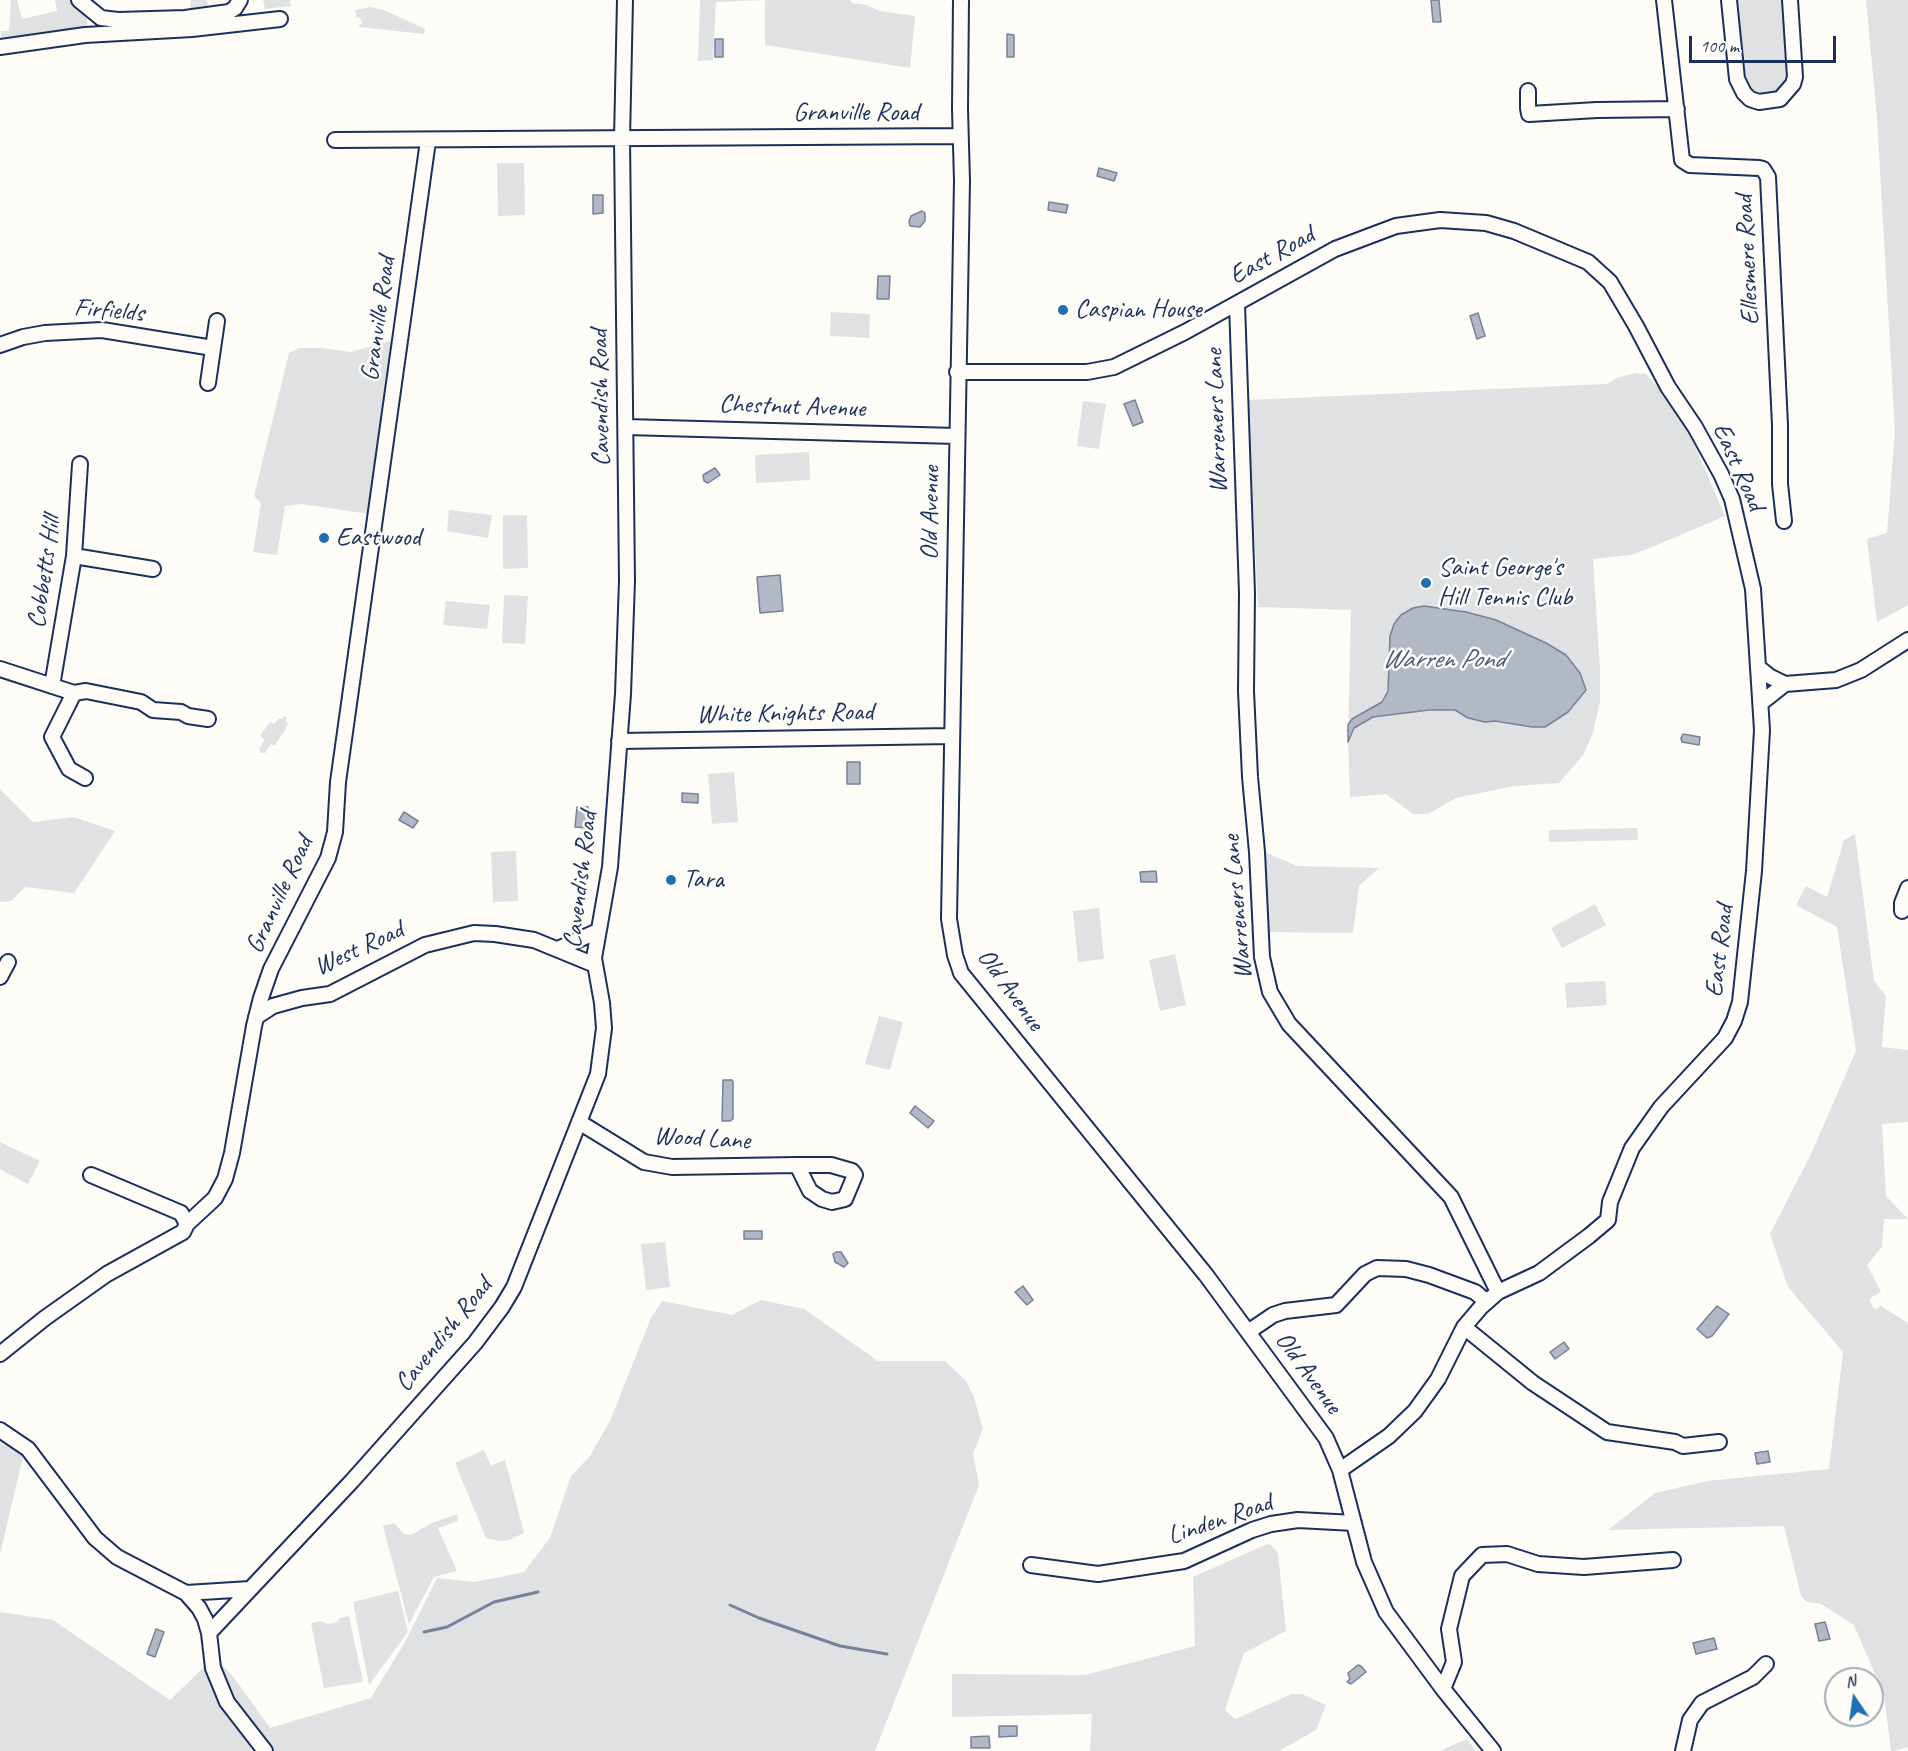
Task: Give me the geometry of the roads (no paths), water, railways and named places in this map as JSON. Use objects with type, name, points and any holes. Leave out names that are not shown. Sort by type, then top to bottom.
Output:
[{"type":"street","points":[[79,0],[92,13],[109,20],[185,18],[229,12],[240,0]]},
{"type":"street","name":"Cavendish Road","points":[[209,1633],[352,1481],[475,1343],[502,1307],[514,1287],[598,1074],[602,1053],[604,1014],[595,965],[595,943],[610,867],[627,581],[622,139],[625,0]]},
{"type":"street","name":"Old Avenue","points":[[961,0],[962,180],[949,920],[955,955],[962,973],[1206,1275],[1326,1438],[1340,1470],[1364,1563],[1386,1612],[1443,1689],[1493,1751]]},
{"type":"street","name":"Ellesmere Road","points":[[1664,0],[1682,160],[1690,165],[1759,168],[1763,169],[1768,177],[1780,484],[1784,521]]},
{"type":"street","points":[[1729,0],[1737,79],[1744,93],[1750,99],[1759,102],[1780,99],[1794,84],[1790,0]]},
{"type":"street","points":[[0,47],[85,35],[192,29],[280,19]]},
{"type":"street","points":[[1528,91],[1530,114],[1677,109]]},
{"type":"street","name":"Granville Road","points":[[256,1017],[271,969],[328,858],[335,832],[338,782],[428,141],[960,136]]},
{"type":"street","points":[[335,140],[428,141]]},
{"type":"street","name":"East Road","points":[[957,372],[1087,372],[1114,367],[1237,304],[1335,249],[1382,230],[1416,222],[1440,220],[1486,223],[1514,231],[1588,262],[1610,282],[1636,326],[1668,387],[1695,427],[1721,474],[1732,499],[1753,589],[1762,730],[1754,871],[1740,1002],[1725,1038],[1667,1100],[1632,1148],[1610,1202],[1608,1220],[1539,1273],[1498,1292]]},
{"type":"street","name":"Warreners Lane","points":[[1237,304],[1247,597],[1246,691],[1250,777],[1257,852],[1262,957],[1270,992],[1289,1024],[1451,1197],[1498,1292]]},
{"type":"street","points":[[208,383],[217,321]]},
{"type":"street","name":"Firfields","points":[[1,342],[45,333],[102,330],[213,348]]},
{"type":"street","name":"Chestnut Avenue","points":[[626,427],[956,436]]},
{"type":"street","name":"Cobbetts Hill","points":[[52,686],[74,556],[80,464]]},
{"type":"street","points":[[74,556],[153,569]]},
{"type":"street","points":[[1758,667],[1785,684],[1836,680],[1851,675],[1908,640]]},
{"type":"street","points":[[0,669],[74,693],[86,691],[141,702],[153,710],[181,712],[188,716],[208,719]]},
{"type":"street","points":[[1761,703],[1785,684]]},
{"type":"street","points":[[74,693],[52,737],[69,769],[77,778]]},
{"type":"street","name":"White Knights Road","points":[[619,741],[952,736]]},
{"type":"street","points":[[1902,911],[1902,903],[1908,888]]},
{"type":"street","points":[[558,949],[598,931]]},
{"type":"street","name":"West Road","points":[[256,1017],[273,1006],[302,998],[330,994],[425,945],[474,933],[534,940],[595,965]]},
{"type":"street","points":[[0,977],[8,962]]},
{"type":"street","points":[[0,1354],[45,1318],[107,1274],[183,1232],[187,1224],[215,1198],[225,1179],[232,1153],[256,1017]]},
{"type":"street","name":"Wood Lane","points":[[579,1122],[644,1162],[672,1167],[797,1165]]},
{"type":"street","points":[[91,1175],[170,1207],[181,1213],[187,1224]]},
{"type":"street","points":[[1248,1332],[1273,1315],[1285,1311],[1336,1305],[1365,1274],[1377,1268],[1406,1269],[1429,1275],[1475,1292],[1487,1302]]},
{"type":"street","points":[[1340,1470],[1389,1436],[1415,1411],[1438,1378],[1464,1327],[1498,1292]]},
{"type":"street","points":[[1464,1327],[1533,1383],[1607,1432],[1675,1442],[1683,1446],[1719,1442]]},
{"type":"street","points":[[0,1430],[28,1449],[95,1538],[106,1549],[186,1593],[200,1608],[209,1633],[213,1668],[227,1702],[265,1751]]},
{"type":"street","name":"Linden Road","points":[[1031,1565],[1098,1574],[1184,1561],[1252,1530],[1271,1524],[1298,1520],[1354,1523]]},
{"type":"street","points":[[1443,1689],[1454,1662],[1449,1629],[1462,1576],[1482,1555],[1506,1554],[1538,1564],[1584,1566],[1673,1560]]},
{"type":"street","points":[[186,1593],[250,1589]]},
{"type":"street","points":[[1683,1751],[1690,1720],[1702,1703],[1754,1677],[1766,1664]]},
{"type":"water","points":[[1431,0],[1439,0],[1441,22],[1433,22]]},
{"type":"water","points":[[1007,34],[1014,35],[1014,57],[1007,57]]},
{"type":"water","points":[[715,39],[723,39],[723,57],[715,57]]},
{"type":"water","points":[[1099,168],[1117,173],[1114,181],[1097,176]]},
{"type":"water","points":[[593,195],[603,195],[603,213],[593,214]]},
{"type":"water","points":[[1049,202],[1068,205],[1066,213],[1048,210]]},
{"type":"water","points":[[922,211],[925,213],[925,221],[920,227],[910,226],[911,216]]},
{"type":"water","points":[[878,276],[890,276],[889,299],[877,299]]},
{"type":"water","points":[[1478,313],[1485,336],[1477,339],[1470,316]]},
{"type":"water","points":[[1135,400],[1143,422],[1133,426],[1124,404]]},
{"type":"water","points":[[715,468],[720,475],[708,483],[704,481],[703,475]]},
{"type":"water","points":[[780,575],[783,611],[760,613],[757,577]]},
{"type":"water","name":"Warren Pond","points":[[1424,606],[1466,612],[1496,620],[1546,643],[1566,655],[1580,673],[1586,690],[1568,712],[1545,727],[1495,721],[1485,722],[1468,718],[1455,710],[1429,710],[1373,717],[1354,728],[1348,742],[1348,725],[1352,719],[1382,702],[1388,691],[1390,636],[1394,624],[1401,615],[1413,608]]},
{"type":"water","points":[[1683,734],[1700,737],[1699,745],[1682,742]]},
{"type":"water","points":[[847,762],[860,762],[860,784],[847,784]]},
{"type":"water","points":[[682,793],[698,794],[698,803],[682,802]]},
{"type":"water","points":[[577,807],[588,807],[587,828],[575,827]]},
{"type":"water","points":[[404,812],[418,821],[413,828],[399,820]]},
{"type":"water","points":[[1156,871],[1157,882],[1141,882],[1140,872]]},
{"type":"water","points":[[723,1080],[733,1082],[733,1119],[730,1121],[722,1121]]},
{"type":"water","points":[[915,1106],[934,1121],[928,1128],[910,1113]]},
{"type":"water","points":[[744,1231],[762,1231],[762,1239],[744,1239]]},
{"type":"water","points":[[841,1252],[848,1263],[844,1267],[835,1262],[833,1254]]},
{"type":"water","points":[[1023,1286],[1033,1300],[1027,1305],[1015,1292]]},
{"type":"water","points":[[1717,1306],[1729,1314],[1712,1336],[1707,1338],[1697,1329]]},
{"type":"water","points":[[1564,1342],[1569,1349],[1555,1359],[1550,1352]]},
{"type":"water","points":[[1768,1451],[1770,1462],[1757,1464],[1755,1453]]},
{"type":"water","points":[[1825,1622],[1830,1639],[1819,1641],[1815,1624]]},
{"type":"water","points":[[156,1629],[164,1632],[155,1657],[147,1654]]},
{"type":"water","points":[[1714,1638],[1717,1649],[1696,1654],[1693,1643]]},
{"type":"water","points":[[1358,1665],[1366,1672],[1351,1684],[1347,1682],[1350,1679],[1348,1673]]},
{"type":"water","points":[[999,1726],[1017,1726],[1017,1736],[999,1737]]},
{"type":"water","points":[[989,1736],[990,1748],[971,1748],[971,1737]]},
{"type":"waterway","points":[[424,1632],[447,1627],[494,1602],[538,1592]]},
{"type":"waterway","points":[[730,1605],[759,1618],[840,1646],[887,1654]]},
{"type":"place","name":"Caspian House","points":[[1063,310]]},
{"type":"place","name":"Eastwood","points":[[324,538]]},
{"type":"place","name":"Saint George's Hill Tennis Club","points":[[1426,583]]},
{"type":"place","name":"Tara","points":[[671,880]]}]
